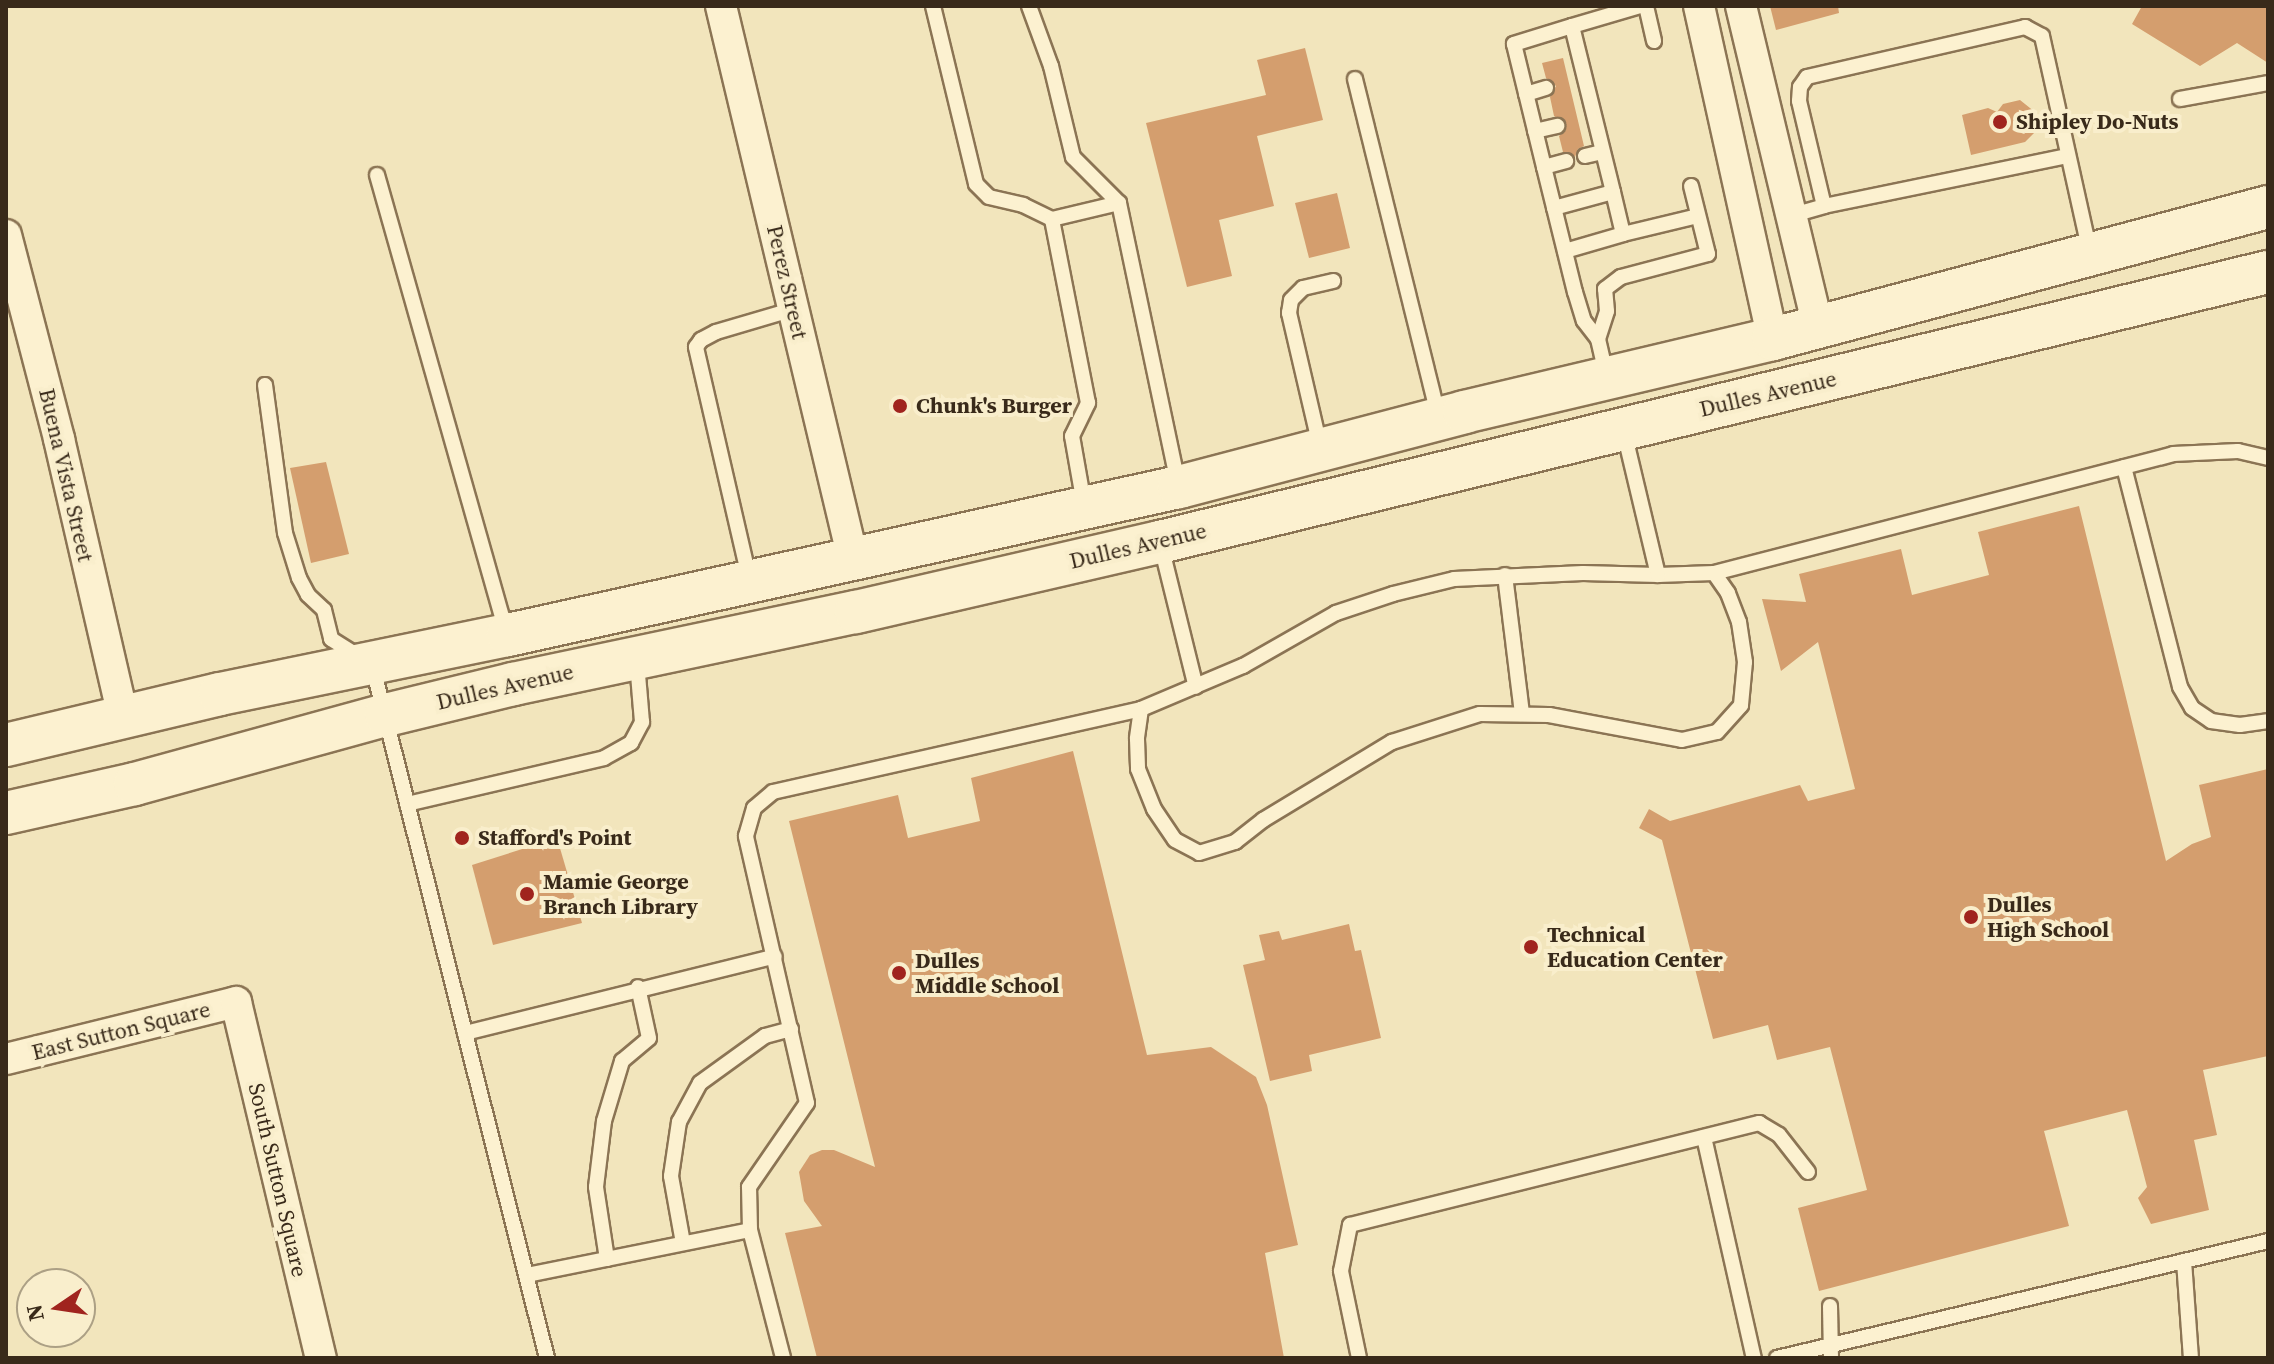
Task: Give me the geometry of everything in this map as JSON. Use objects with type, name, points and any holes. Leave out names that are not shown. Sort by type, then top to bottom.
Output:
[{"type":"main road","points":[[6,745],[1179,487],[1439,419],[1603,358],[1773,339],[2268,207]]},
{"type":"main road","name":"Dulles Avenue","points":[[6,813],[135,784],[386,715],[1160,542],[2268,272]]},
{"type":"main road","points":[[636,658],[675,625],[817,593],[844,578],[853,559]]},
{"type":"street","name":"Perez Street","points":[[721,6],[853,559]]},
{"type":"street","points":[[1699,6],[1773,339]]},
{"type":"street","points":[[1741,6],[1818,327]]},
{"type":"street","name":"Buena Vista Street","points":[[6,235],[59,439],[123,717]]},
{"type":"street","name":"East Sutton Square","points":[[6,1059],[236,1002]]},
{"type":"street","name":"South Sutton Square","points":[[236,1002],[321,1358]]},
{"type":"lane","points":[[933,6],[976,184],[989,197],[1023,205],[1052,219],[1119,203]]},
{"type":"lane","points":[[1029,6],[1051,66],[1073,157],[1119,203],[1179,487]]},
{"type":"lane","points":[[1603,358],[1584,321],[1514,44],[1643,6],[1654,41]]},
{"type":"lane","points":[[1572,26],[1623,234]]},
{"type":"lane","points":[[1824,206],[1799,101],[1800,87],[1807,77],[2025,27],[2042,36],[2090,252]]},
{"type":"lane","points":[[1569,82],[1584,77]]},
{"type":"lane","points":[[1355,79],[1439,419]]},
{"type":"lane","points":[[2180,99],[2268,83]]},
{"type":"lane","points":[[1526,94],[1546,88]]},
{"type":"lane","points":[[1577,121],[1593,117]]},
{"type":"lane","points":[[1535,131],[1557,126]]},
{"type":"lane","points":[[1585,156],[1602,152]]},
{"type":"lane","points":[[1793,215],[2068,156]]},
{"type":"lane","points":[[1544,167],[1566,161]]},
{"type":"lane","points":[[377,175],[508,635]]},
{"type":"lane","points":[[1603,358],[1607,311],[1605,289],[1621,277],[1708,254],[1691,186]]},
{"type":"lane","points":[[1554,208],[1613,192]]},
{"type":"lane","points":[[1565,251],[1698,216]]},
{"type":"lane","points":[[1052,219],[1088,403],[1072,436],[1085,508]]},
{"type":"lane","points":[[1321,450],[1289,313],[1291,300],[1303,288],[1333,281]]},
{"type":"lane","points":[[750,582],[696,347],[701,340],[716,332],[794,309]]},
{"type":"lane","points":[[265,385],[285,533],[299,578],[308,595],[324,610],[331,639],[371,664],[386,715],[547,1358]]},
{"type":"lane","points":[[1623,428],[1658,575]]},
{"type":"lane","points":[[783,1358],[750,1230],[749,1187],[807,1103],[746,836],[754,808],[773,792],[1141,709],[1243,666],[1336,613],[1454,579],[1505,575],[1714,573],[2173,454],[2238,451],[2268,458]]},
{"type":"lane","points":[[2124,467],[2180,687],[2192,708],[2211,721],[2240,725],[2268,721]]},
{"type":"lane","points":[[1160,542],[1196,687]]},
{"type":"lane","points":[[1141,709],[1138,769],[1154,809],[1175,840],[1199,853],[1235,842],[1263,820],[1392,742],[1480,714],[1549,715],[1682,740],[1717,732],[1741,705],[1745,662],[1739,622],[1728,593],[1714,573]]},
{"type":"lane","points":[[1505,575],[1522,714]]},
{"type":"lane","points":[[407,804],[604,758],[631,743],[642,722],[636,658]]},
{"type":"lane","points":[[465,1033],[638,987],[775,956]]},
{"type":"lane","points":[[607,1259],[596,1187],[604,1121],[622,1061],[649,1038],[638,987]]},
{"type":"lane","points":[[683,1243],[671,1176],[679,1122],[700,1083],[765,1036],[791,1029]]},
{"type":"lane","points":[[1359,1358],[1341,1271],[1350,1225],[1759,1123],[1779,1135],[1808,1172]]},
{"type":"lane","points":[[1704,1137],[1754,1358]]},
{"type":"lane","points":[[527,1275],[750,1230]]},
{"type":"lane","points":[[1777,1358],[1830,1352],[2268,1241]]},
{"type":"lane","points":[[2184,1261],[2191,1358]]},
{"type":"lane","points":[[1830,1306],[1830,1352]]},
{"type":"building","points":[[1770,6],[1838,6],[1839,13],[1776,30]]},
{"type":"building","points":[[2142,6],[2268,6],[2268,63],[2237,43],[2200,66],[2132,24]]},
{"type":"building","points":[[1305,48],[1323,120],[1257,136],[1274,206],[1219,220],[1232,276],[1187,287],[1146,123],[1266,95],[1257,60]]},
{"type":"building","points":[[1563,58],[1584,146],[1578,149],[1575,157],[1563,152],[1559,136],[1566,130],[1566,123],[1554,116],[1550,97],[1556,86],[1546,78],[1542,63]]},
{"type":"building","name":"Shipley Do-Nuts","points":[[2020,100],[2035,112],[2038,129],[2025,142],[1971,155],[1962,115],[1988,108],[1997,112],[2003,104]]},
{"type":"building","points":[[1337,193],[1350,248],[1309,258],[1295,203]]},
{"type":"building","points":[[326,462],[349,554],[311,563],[290,468]]},
{"type":"building","points":[[2079,506],[2166,861],[2192,844],[2211,837],[2199,785],[2268,769],[2268,1056],[2203,1070],[2217,1135],[2194,1140],[2209,1210],[2151,1224],[2138,1198],[2147,1187],[2127,1110],[2044,1131],[2069,1226],[1819,1291],[1798,1208],[1867,1190],[1830,1047],[1777,1060],[1768,1025],[1713,1039],[1662,840],[1639,828],[1649,809],[1670,821],[1800,785],[1808,801],[1855,789],[1818,642],[1781,671],[1762,599],[1806,602],[1799,574],[1901,549],[1912,595],[1989,575],[1978,532]]},
{"type":"building","points":[[1073,751],[1147,1055],[1211,1047],[1256,1077],[1267,1105],[1298,1245],[1265,1253],[1284,1358],[817,1358],[785,1233],[822,1226],[804,1201],[799,1172],[810,1155],[822,1150],[834,1150],[875,1167],[789,821],[898,795],[908,838],[980,821],[971,778]]},
{"type":"building","name":"Mamie George Branch Library","points":[[557,838],[582,923],[493,945],[472,865]]},
{"type":"building","points":[[1349,924],[1355,951],[1361,950],[1381,1038],[1309,1055],[1312,1071],[1270,1081],[1243,965],[1265,960],[1259,935],[1279,931],[1282,940]]},
{"type":"place","name":"Shipley Do-Nuts","points":[[2000,122]]},
{"type":"place","name":"Chunk's Burger","points":[[900,406]]},
{"type":"place","name":"Stafford's Point","points":[[462,838]]},
{"type":"place","name":"Mamie George Branch Library","points":[[527,894]]},
{"type":"place","name":"Dulles High School","points":[[1971,917]]},
{"type":"place","name":"Technical Education Center","points":[[1531,947]]},
{"type":"place","name":"Dulles Middle School","points":[[899,973]]}]
